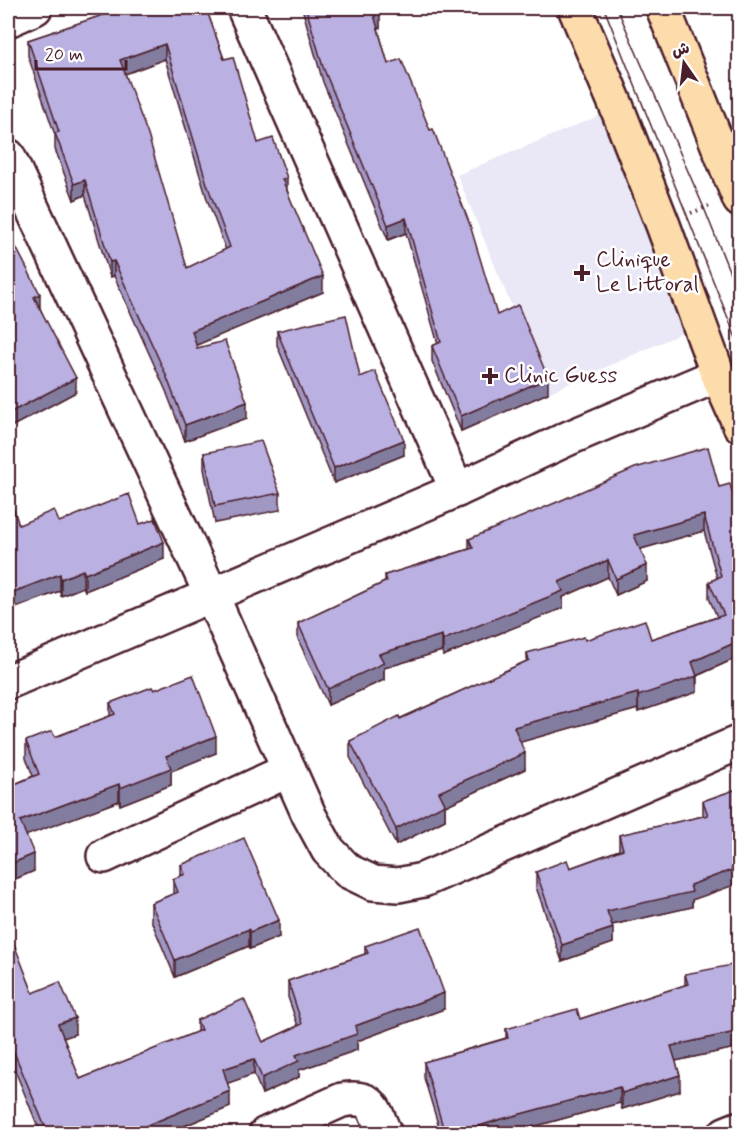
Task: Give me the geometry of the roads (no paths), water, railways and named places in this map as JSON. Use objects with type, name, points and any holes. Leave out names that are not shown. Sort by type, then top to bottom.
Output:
[{"type":"main road","points":[[575,8],[616,105],[718,375],[740,425]]},
{"type":"main road","points":[[663,8],[738,197]]},
{"type":"street","points":[[8,20],[34,8]]},
{"type":"street","points":[[244,8],[457,490]]},
{"type":"street","points":[[8,156],[211,594],[309,815],[328,849],[348,871],[373,883],[398,885],[423,880],[740,742]]},
{"type":"street","points":[[8,682],[457,490],[569,438],[718,375]]},
{"type":"street","points":[[104,856],[289,770]]},
{"type":"street","points":[[266,1134],[342,1100],[353,1098],[363,1099],[373,1107],[386,1134]]},
{"type":"street","points":[[725,1134],[740,1128]]},
{"type":"tram line","points":[[604,8],[740,348]]},
{"type":"tram line","points":[[617,8],[704,208],[740,298]]},
{"type":"place","name":"Clinique Le Littoral","points":[[582,273]]},
{"type":"place","name":"Clinic Guess","points":[[490,376]]}]
